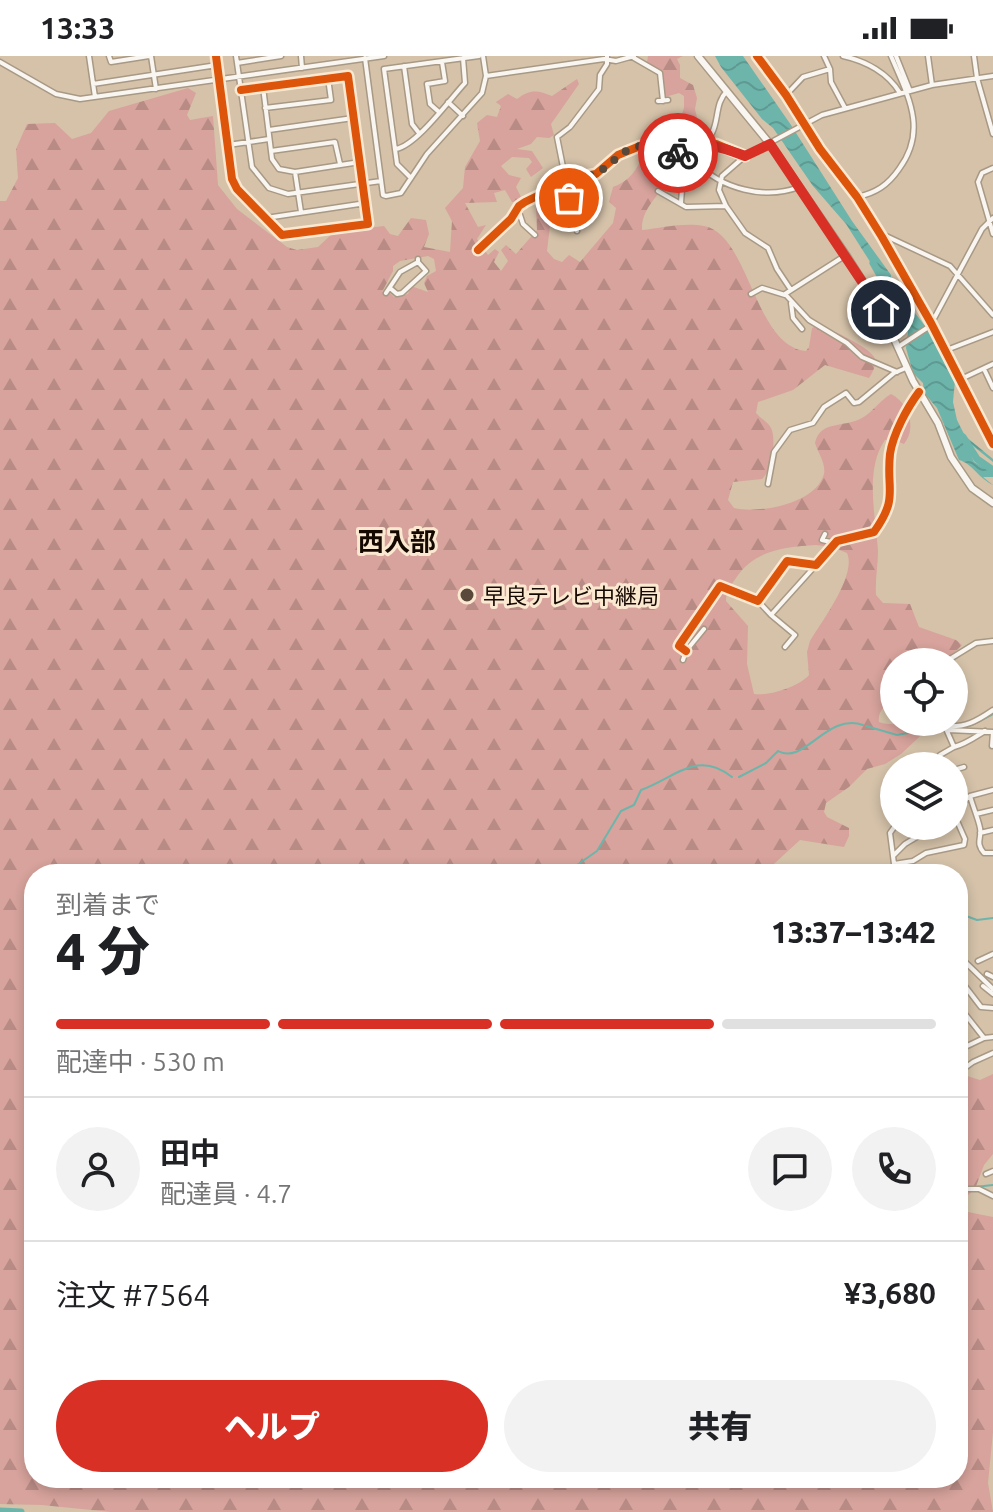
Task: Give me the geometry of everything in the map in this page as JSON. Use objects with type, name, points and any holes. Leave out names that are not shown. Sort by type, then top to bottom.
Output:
[{"type":"main road","points":[[698,56],[772,143],[846,255],[881,310],[906,368],[938,423],[951,457],[972,488],[993,503]]},
{"type":"street","points":[[89,56],[95,98]]},
{"type":"street","points":[[109,56],[111,62],[150,56],[156,89]]},
{"type":"street","points":[[216,56],[233,183],[282,235],[368,224],[348,76],[241,90]]},
{"type":"street","points":[[236,56],[254,171],[266,186],[279,193],[298,193],[382,180]]},
{"type":"street","points":[[237,63],[281,56]]},
{"type":"street","points":[[301,56],[302,68]]},
{"type":"street","points":[[0,62],[60,95],[75,99],[384,56]]},
{"type":"street","points":[[429,56],[430,63]]},
{"type":"street","points":[[364,57],[383,195],[401,193],[411,178],[427,154],[482,93],[486,76],[481,56],[384,69],[399,168],[411,178]]},
{"type":"street","points":[[560,56],[561,65]]},
{"type":"street","points":[[757,56],[882,237],[961,379],[993,444]]},
{"type":"street","points":[[824,56],[830,69],[831,82],[845,108]]},
{"type":"street","points":[[843,56],[864,62],[905,92]]},
{"type":"street","points":[[857,197],[879,190],[889,183],[911,149],[915,136],[913,113],[894,56]]},
{"type":"street","points":[[928,56],[932,85]]},
{"type":"street","points":[[974,56],[993,134]]},
{"type":"street","points":[[486,76],[607,58],[634,57],[660,73],[663,101]]},
{"type":"street","points":[[395,150],[404,148],[419,134],[465,83],[463,58]]},
{"type":"street","points":[[577,231],[558,136],[570,127],[599,89],[600,75],[607,58]]},
{"type":"street","points":[[439,112],[430,104],[427,84],[445,81],[442,61]]},
{"type":"street","points":[[93,84],[217,65]]},
{"type":"street","points":[[404,66],[412,124],[419,134]]},
{"type":"street","points":[[786,95],[803,77],[830,69]]},
{"type":"street","points":[[791,290],[768,248],[751,239],[726,206],[719,190],[722,176],[745,156],[802,124],[845,108],[932,85],[993,76]]},
{"type":"street","points":[[265,108],[331,100],[328,78]]},
{"type":"street","points":[[263,87],[272,159],[279,169],[295,172],[360,162]]},
{"type":"street","points":[[681,203],[682,189],[713,132],[716,113],[727,91]]},
{"type":"street","points":[[448,102],[463,116]]},
{"type":"street","points":[[268,130],[353,118]]},
{"type":"street","points":[[228,145],[269,139]]},
{"type":"street","points":[[271,151],[335,142],[340,164]]},
{"type":"street","points":[[478,250],[532,197],[596,174],[618,155],[634,147],[650,146],[672,154],[716,144],[745,156]]},
{"type":"street","points":[[696,162],[719,182],[783,193],[799,187]]},
{"type":"street","points":[[993,168],[982,173],[978,182],[993,234]]},
{"type":"street","points":[[295,172],[301,212]]},
{"type":"street","points":[[658,191],[686,207],[726,206]]},
{"type":"street","points":[[265,218],[366,203]]},
{"type":"street","points":[[518,209],[523,224],[535,235]]},
{"type":"street","points":[[899,346],[931,325],[982,229],[991,219]]},
{"type":"street","points":[[882,237],[886,236],[950,266],[993,315]]},
{"type":"street","points":[[784,295],[846,255]]},
{"type":"street","points":[[418,260],[426,271],[402,293],[388,291],[400,272],[418,260]]},
{"type":"street","points":[[751,294],[763,288],[784,295],[793,304],[793,318],[802,329]]},
{"type":"street","points":[[784,295],[809,320],[847,343],[862,357],[897,372]]},
{"type":"street","points":[[944,351],[993,332]]},
{"type":"street","points":[[961,379],[993,364]]},
{"type":"street","points":[[768,484],[774,452],[790,430],[813,423],[824,407],[846,393],[854,403],[859,402],[906,368]]},
{"type":"street","points":[[983,368],[993,388]]},
{"type":"street","points":[[825,534],[822,540],[835,543],[874,532],[887,513],[891,449],[919,392]]},
{"type":"street","points":[[771,615],[835,543]]},
{"type":"street","points":[[758,601],[787,561],[816,565]]},
{"type":"street","points":[[686,651],[680,644],[720,586],[758,601],[795,635],[785,647]]},
{"type":"street","points":[[683,660],[686,651],[704,629]]},
{"type":"street","points":[[968,648],[976,643],[993,641]]},
{"type":"street","points":[[968,724],[977,722],[993,710]]},
{"type":"street","points":[[968,729],[993,732],[992,746]]},
{"type":"street","points":[[945,752],[985,731]]},
{"type":"street","points":[[949,736],[954,747]]},
{"type":"street","points":[[993,790],[970,796],[980,833],[977,842],[984,853],[993,853]]},
{"type":"street","points":[[975,814],[993,810]]},
{"type":"street","points":[[980,833],[993,830]]},
{"type":"street","points":[[891,840],[894,864],[917,860],[926,853],[962,846],[965,840]]},
{"type":"street","points":[[893,856],[912,840]]},
{"type":"street","points":[[978,961],[993,954]]},
{"type":"street","points":[[968,966],[993,992]]},
{"type":"street","points":[[983,986],[993,992]]},
{"type":"street","points":[[968,990],[981,1007],[993,1008]]},
{"type":"street","points":[[968,1018],[984,1038]]},
{"type":"street","points":[[968,1046],[993,1037]]},
{"type":"street","points":[[968,1066],[993,1053]]},
{"type":"street","points":[[986,1174],[993,1171]]},
{"type":"street","points":[[968,1189],[979,1189],[993,1196]]},
{"type":"green space","points":[[648,56],[683,56],[677,59],[680,78],[693,85],[697,98],[695,109],[700,131],[693,146],[678,151],[678,124],[684,108],[684,96],[679,93],[665,97],[662,74],[647,62]]},
{"type":"green space","points":[[577,79],[579,84],[551,124],[554,135],[537,137],[531,144],[517,149],[532,151],[543,168],[531,177],[526,169],[532,162],[529,158],[512,157],[501,166],[509,175],[521,178],[516,187],[523,201],[512,202],[505,190],[494,193],[497,202],[465,203],[478,227],[486,225],[477,239],[488,255],[495,249],[499,252],[494,262],[501,271],[508,261],[501,250],[506,245],[516,254],[537,230],[536,207],[550,226],[547,251],[562,262],[569,255],[580,262],[613,223],[616,208],[609,202],[613,187],[632,174],[644,154],[672,167],[670,176],[646,212],[642,230],[697,225],[719,233],[732,248],[774,330],[789,345],[806,351],[812,328],[819,325],[859,344],[875,359],[869,378],[825,365],[793,390],[758,402],[756,413],[773,433],[770,463],[762,479],[733,482],[728,500],[734,508],[771,508],[799,500],[810,493],[824,474],[815,443],[822,431],[862,418],[891,394],[906,410],[910,431],[904,444],[885,440],[875,465],[876,595],[883,603],[910,604],[919,627],[962,645],[959,648],[880,648],[880,736],[920,736],[903,752],[880,752],[880,765],[867,769],[826,803],[824,812],[827,817],[849,828],[844,847],[800,840],[774,864],[24,864],[24,1488],[968,1488],[968,1212],[993,1217],[993,1432],[988,1483],[993,1512],[111,1512],[0,1504],[0,201],[6,201],[18,178],[16,149],[27,124],[55,123],[72,139],[91,133],[109,111],[188,88],[196,93],[187,115],[190,120],[213,116],[218,185],[237,209],[287,247],[297,250],[318,247],[334,232],[384,226],[390,234],[398,236],[411,218],[426,220],[429,234],[424,247],[450,252],[452,221],[445,208],[463,188],[465,167],[480,141],[477,123],[487,115],[497,117],[501,106],[496,102],[508,94],[517,99],[534,92],[552,96]],"holes":[[[428,256],[434,259],[436,271],[427,276],[424,283],[428,292],[411,286],[408,294],[394,297],[388,291],[382,292],[393,266],[400,261]],[[816,545],[847,553],[849,562],[843,585],[810,641],[807,652],[809,675],[783,690],[754,694],[747,664],[748,626],[726,601],[732,584],[752,561],[782,549]]]},
{"type":"green space","points":[[993,1074],[993,1154],[984,1165],[975,1189],[968,1195],[968,1076],[980,1080]]},
{"type":"water","points":[[715,56],[743,56],[891,275],[891,283],[930,332],[955,381],[953,402],[957,420],[965,436],[993,459],[993,462],[968,442],[966,444],[974,462],[993,472],[993,477],[983,477],[993,485],[959,460],[937,408],[924,393],[923,383],[913,373],[906,348],[908,332],[901,302],[888,289],[846,224],[813,186],[773,128],[762,119]]},
{"type":"waterway","points":[[873,263],[908,325]]},
{"type":"waterway","points":[[963,437],[977,459],[993,470]]},
{"type":"waterway","points":[[968,726],[993,714]]},
{"type":"waterway","points":[[739,777],[766,763],[778,751],[788,754],[797,751],[838,726],[850,723],[863,725]]},
{"type":"waterway","points":[[866,726],[880,730]]},
{"type":"waterway","points":[[578,864],[597,851],[621,811],[634,805],[641,790],[686,768],[697,766],[719,769],[732,777]]},
{"type":"waterway","points":[[968,917],[977,920],[993,918]]},
{"type":"waterway","points":[[975,1187],[993,1185]]},
{"type":"waterway","points":[[0,1511],[21,1512]]},
{"type":"cycle path","points":[[216,56],[232,179],[237,189],[282,235],[368,224],[348,76],[241,90]]},
{"type":"cycle path","points":[[757,56],[882,237],[931,323],[993,444]]},
{"type":"cycle path","points":[[478,250],[525,202],[574,178],[596,174],[618,155],[640,146],[672,154],[716,144],[745,156]]},
{"type":"cycle path","points":[[686,651],[680,644],[720,586],[758,601],[787,561],[816,565],[837,541],[874,532],[889,502],[890,454],[894,438],[919,392]]},
{"type":"way so far","points":[[569,198],[564,183],[596,174],[629,149],[650,146],[666,153],[678,153]]},
{"type":"place","name":"早良テレビ中継局","points":[[467,595]]},
{"type":"district","name":"西入部","points":[[397,541]]},
{"type":"route","points":[[678,153],[716,144],[745,156],[770,144],[881,310]]}]
